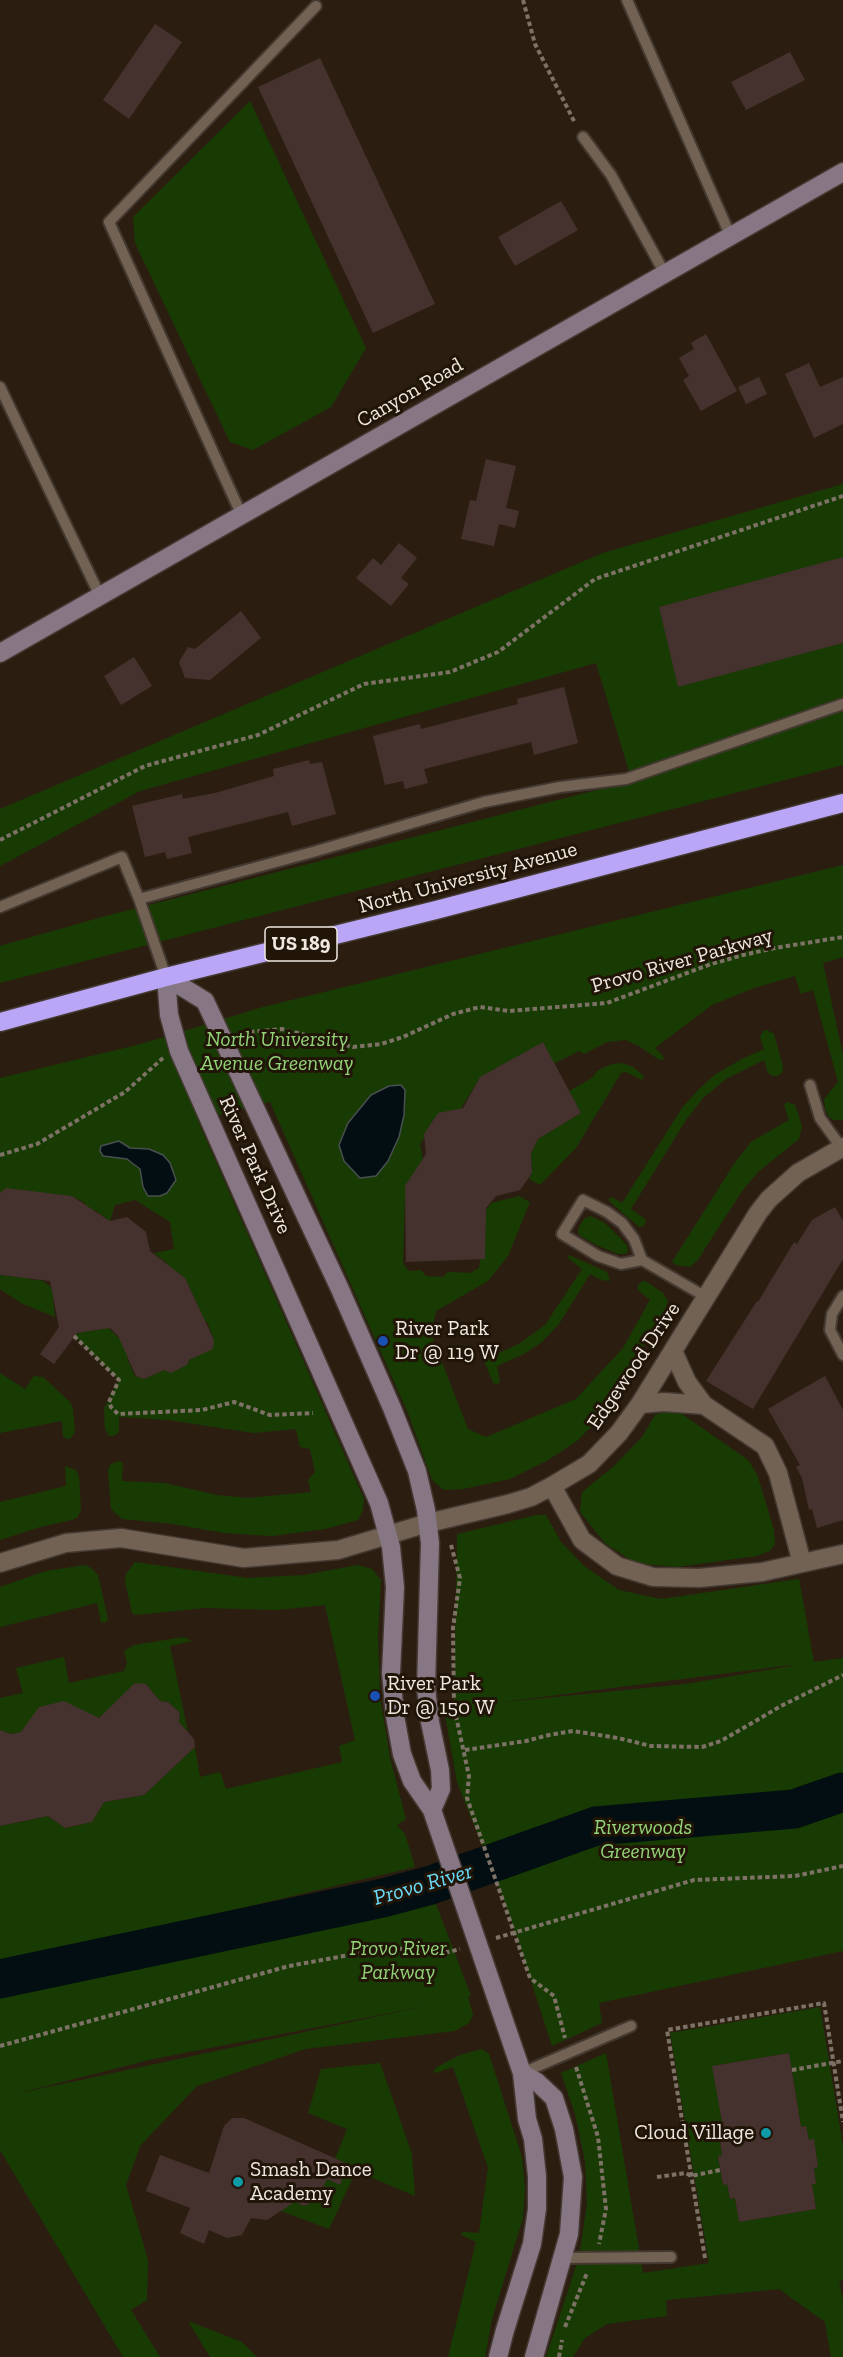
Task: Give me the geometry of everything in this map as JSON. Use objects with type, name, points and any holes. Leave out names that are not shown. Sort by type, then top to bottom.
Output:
[{"type":"highway","name":"North University Avenue","points":[[0,1022],[166,977],[436,910],[843,803]]},
{"type":"street","name":"Canyon Road","points":[[0,653],[843,172]]},
{"type":"street","name":"River Park Drive","points":[[166,977],[205,1001],[334,1276],[417,1471],[430,1543],[426,1688],[440,1770],[441,1790],[432,1810]]},
{"type":"street","name":"River Park Drive","points":[[166,977],[169,1015],[180,1051],[379,1503],[397,1533],[391,1673],[395,1716],[402,1754],[412,1781],[432,1810],[476,1937],[522,2073],[527,2119],[533,2139],[537,2176],[537,2209],[532,2244],[498,2357]]},
{"type":"street","name":"Edgewood Drive","points":[[0,1563],[66,1543],[121,1538],[244,1558],[338,1550],[428,1523],[531,1497],[589,1464],[606,1449],[640,1404],[758,1213],[769,1199],[798,1173],[842,1148]]},
{"type":"street","points":[[673,1351],[687,1382],[704,1405],[765,1446],[778,1473],[802,1563]]},
{"type":"street","points":[[640,1404],[664,1402],[704,1405]]},
{"type":"street","points":[[552,1486],[582,1540],[617,1566],[653,1578],[699,1578],[762,1572],[843,1554]]},
{"type":"street","points":[[522,2073],[537,2082],[554,2098],[564,2130],[573,2177],[573,2208],[569,2234],[534,2357]]},
{"type":"lane","points":[[627,0],[730,237]]},
{"type":"lane","points":[[242,516],[110,222],[316,6]]},
{"type":"lane","points":[[583,137],[611,175],[665,274]]},
{"type":"lane","points":[[0,387],[100,596]]},
{"type":"lane","points":[[139,899],[314,852],[484,802],[560,787],[626,779],[843,704]]},
{"type":"lane","points":[[0,907],[122,857],[166,977]]},
{"type":"lane","points":[[810,1085],[820,1118],[842,1148]]},
{"type":"lane","points":[[642,1260],[621,1264],[598,1256],[562,1234],[583,1200],[607,1212],[622,1223],[634,1239],[642,1260],[706,1296]]},
{"type":"lane","points":[[843,1296],[832,1314],[830,1330],[843,1355]]},
{"type":"lane","points":[[522,2073],[631,2026]]},
{"type":"lane","points":[[562,2258],[671,2257]]},
{"type":"path","points":[[523,0],[535,44],[583,137]]},
{"type":"path","points":[[0,840],[145,766],[258,735],[364,684],[450,672],[498,652],[595,579],[843,496]]},
{"type":"path","name":"Provo River Parkway","points":[[250,1032],[282,1029],[353,1047],[381,1044],[403,1037],[453,1014],[480,1007],[509,1011],[607,1003],[711,964],[776,948],[843,937]]},
{"type":"path","points":[[0,1155],[37,1144],[125,1092],[165,1055]]},
{"type":"path","points":[[74,1336],[119,1380],[110,1402],[111,1407],[118,1414],[202,1410],[234,1402],[270,1415],[314,1413]]},
{"type":"path","points":[[451,1545],[460,1578],[453,1628],[454,1707],[469,1776],[467,1798],[510,1918]]},
{"type":"path","points":[[465,1750],[573,1731],[651,1746],[702,1747],[721,1741],[781,1706],[843,1676]]},
{"type":"path","points":[[0,2046],[289,1966],[388,1948],[449,1952],[476,1937],[694,1880],[795,1876],[843,1866]]},
{"type":"path","points":[[705,2258],[667,2030],[824,2003],[843,2122]]},
{"type":"path","points":[[792,2070],[843,2061]]},
{"type":"path","points":[[691,2176],[720,2170]]},
{"type":"path","points":[[657,2177],[686,2172],[691,2176]]},
{"type":"green space","points":[[250,101],[366,348],[331,407],[253,450],[230,442],[135,243],[133,217]]},
{"type":"green space","points":[[843,484],[843,765],[0,983],[0,946],[102,917],[632,781],[596,663],[140,791],[0,866],[0,809],[603,553]]},
{"type":"green space","name":"North University Avenue Greenway","points":[[843,865],[843,957],[823,963],[843,1055],[843,1120],[834,1120],[829,1117],[825,1108],[824,1099],[838,1082],[813,990],[801,994],[795,976],[754,988],[712,1005],[655,1048],[664,1060],[658,1059],[625,1040],[607,1042],[584,1054],[579,1051],[549,1066],[479,1079],[456,1116],[435,1122],[420,1144],[424,1165],[405,1197],[403,1264],[409,1271],[421,1270],[426,1276],[443,1277],[448,1272],[470,1273],[479,1268],[486,1210],[491,1203],[519,1196],[530,1202],[508,1256],[488,1281],[436,1311],[431,1334],[468,1429],[486,1437],[576,1399],[623,1348],[650,1300],[638,1290],[638,1285],[643,1281],[647,1282],[663,1293],[668,1301],[614,1397],[596,1422],[577,1441],[548,1460],[510,1479],[463,1489],[444,1490],[432,1480],[408,1413],[270,1102],[198,1121],[364,1499],[363,1510],[358,1520],[325,1529],[272,1536],[224,1533],[173,1524],[122,1519],[111,1509],[108,1471],[110,1465],[118,1461],[123,1463],[122,1481],[164,1483],[217,1495],[248,1498],[311,1492],[308,1480],[315,1472],[310,1449],[300,1447],[296,1429],[254,1433],[168,1420],[119,1417],[119,1432],[114,1436],[109,1436],[105,1429],[104,1408],[119,1380],[74,1336],[77,1333],[97,1330],[103,1322],[131,1351],[127,1358],[135,1376],[144,1379],[164,1370],[171,1373],[187,1365],[189,1360],[214,1340],[207,1322],[199,1320],[201,1312],[185,1278],[175,1270],[167,1271],[167,1263],[154,1253],[174,1249],[170,1222],[135,1200],[115,1205],[110,1221],[95,1210],[87,1213],[85,1203],[72,1196],[0,1193],[0,1078],[141,1044],[263,1007]]},
{"type":"green space","points":[[767,1030],[774,1034],[783,1066],[782,1073],[772,1076],[768,1073],[764,1060],[726,1079],[703,1098],[686,1120],[631,1209],[646,1220],[644,1226],[639,1227],[609,1199],[611,1197],[622,1203],[682,1108],[716,1074],[764,1049],[760,1037],[763,1031]]},
{"type":"green space","points":[[622,1063],[633,1067],[644,1076],[642,1080],[626,1072],[621,1073],[576,1148],[540,1185],[529,1179],[532,1173],[531,1153],[538,1139],[581,1113],[569,1091],[592,1078],[597,1071],[609,1065]]},
{"type":"green space","points":[[787,1102],[795,1105],[802,1126],[799,1139],[758,1172],[742,1191],[697,1261],[690,1267],[676,1265],[672,1262],[734,1164],[751,1142],[789,1120],[784,1105]]},
{"type":"green space","points":[[591,1216],[605,1223],[627,1245],[626,1254],[618,1254],[579,1235],[578,1229],[581,1223],[585,1218]]},
{"type":"green space","points":[[569,1255],[607,1272],[610,1281],[601,1280],[590,1274],[559,1324],[542,1342],[524,1354],[497,1366],[500,1382],[493,1383],[479,1348],[481,1342],[487,1344],[492,1356],[519,1344],[545,1325],[582,1269],[568,1258]]},
{"type":"green space","points":[[23,1272],[29,1279],[43,1281],[57,1292],[53,1298],[55,1317],[21,1303],[0,1289],[0,1275],[17,1277]]},
{"type":"green space","points":[[0,1373],[25,1389],[34,1376],[43,1377],[70,1402],[73,1409],[75,1432],[71,1438],[63,1437],[62,1421],[0,1433]]},
{"type":"green space","points":[[663,1412],[682,1414],[748,1460],[757,1474],[774,1530],[775,1544],[770,1551],[756,1556],[677,1567],[635,1563],[605,1543],[580,1512],[582,1492],[613,1467],[642,1437],[655,1415]]},
{"type":"green space","points":[[65,1466],[76,1470],[79,1477],[81,1509],[78,1517],[0,1540],[0,1502],[66,1486]]},
{"type":"green space","name":"Riverwoods Greenway","points":[[537,1515],[546,1515],[561,1542],[584,1566],[619,1590],[661,1599],[799,1579],[814,1662],[843,1658],[843,1951],[599,2003],[602,2023],[552,2046],[510,1916],[457,1782],[444,1709],[454,1707],[457,1534]],"holes":[[[791,1665],[686,1684],[495,1703]]]},
{"type":"green space","points":[[135,1562],[248,1578],[304,1575],[358,1565],[372,1569],[381,1580],[378,1636],[380,1696],[390,1758],[406,1819],[397,1825],[405,1834],[415,1867],[0,1965],[0,1822],[7,1825],[47,1816],[65,1828],[92,1822],[104,1802],[144,1795],[195,1747],[200,1777],[220,1772],[226,1789],[342,1762],[339,1746],[355,1740],[325,1605],[277,1610],[205,1608],[135,1615],[132,1613],[125,1581],[126,1574]]},
{"type":"green space","points":[[85,1565],[98,1575],[108,1619],[105,1623],[101,1622],[97,1603],[0,1627],[0,1587],[46,1571]]},
{"type":"green space","points":[[184,1637],[192,1641],[170,1646],[188,1732],[179,1722],[180,1713],[168,1702],[160,1701],[146,1684],[102,1716],[11,1734],[0,1730],[0,1698],[23,1693],[16,1668],[64,1657],[69,1683],[124,1671],[127,1663],[124,1651],[134,1645]]},
{"type":"green space","points":[[436,1904],[471,1996],[468,1997],[473,2015],[469,2023],[455,2031],[305,2049],[197,2086],[140,2146],[126,2185],[148,2260],[147,2300],[131,2310],[160,2357],[123,2357],[0,2150],[0,1998]],"holes":[[[426,2006],[19,2093],[153,2059]]]},
{"type":"green space","points":[[820,2007],[843,2146],[843,2280],[839,2281],[843,2301],[843,2357],[831,2357],[825,2322],[779,2289],[666,2300],[667,2316],[607,2324],[585,2338],[573,2357],[546,2357],[579,2257],[587,2204],[585,2161],[575,2114],[561,2073],[606,2053],[643,2273],[709,2263],[670,2033]],"holes":[[[789,2053],[801,2127],[806,2126],[809,2140],[814,2140],[818,2167],[814,2168],[816,2183],[812,2184],[816,2209],[739,2222],[735,2198],[730,2199],[727,2184],[723,2185],[718,2157],[722,2155],[720,2141],[725,2139],[713,2066]]]},
{"type":"green space","points":[[482,2049],[489,2054],[522,2157],[525,2187],[523,2218],[492,2319],[485,2357],[448,2357],[476,2242],[460,2234],[479,2233],[488,2168],[453,2067],[433,2072],[437,2067],[460,2055]]},
{"type":"green space","points":[[380,2063],[412,2154],[415,2196],[356,2171],[329,2229],[281,2211],[289,2200],[304,2206],[317,2200],[327,2179],[340,2184],[348,2165],[335,2159],[347,2129],[308,2113],[321,2069]]},
{"type":"green space","points":[[188,2321],[242,2342],[257,2357],[210,2357]]},
{"type":"shaded area","points":[[401,1085],[405,1090],[404,1115],[399,1137],[388,1161],[376,1176],[360,1178],[344,1161],[339,1145],[348,1123],[371,1095],[389,1086]]},
{"type":"shaded area","points":[[119,1141],[130,1148],[149,1149],[163,1155],[170,1163],[176,1180],[167,1193],[160,1196],[148,1196],[143,1187],[140,1169],[127,1159],[103,1156],[100,1151],[101,1146]]},
{"type":"building","points":[[155,24],[182,42],[129,119],[103,100]]},
{"type":"building","points":[[790,52],[805,80],[746,110],[731,82]]},
{"type":"building","points":[[320,58],[435,304],[373,333],[258,87]]},
{"type":"building","points":[[561,201],[578,230],[515,266],[498,237]]},
{"type":"building","points":[[706,334],[737,391],[701,411],[683,380],[689,376],[679,358],[694,349],[691,343]]},
{"type":"building","points":[[809,363],[820,387],[843,377],[843,424],[814,438],[785,374]]},
{"type":"building","points":[[759,377],[767,394],[746,404],[738,387]]},
{"type":"building","points":[[486,459],[516,466],[506,508],[519,511],[515,528],[499,524],[494,546],[461,539],[470,500],[476,501]]},
{"type":"building","points":[[399,543],[417,558],[401,578],[409,584],[391,606],[356,578],[373,558],[381,565]]},
{"type":"building","points":[[843,557],[843,643],[678,687],[659,607]]},
{"type":"building","points":[[241,611],[261,638],[210,680],[185,678],[179,662],[188,647],[195,649]]},
{"type":"building","points":[[134,657],[152,686],[121,705],[104,676]]},
{"type":"building","points":[[564,687],[578,743],[534,755],[531,742],[424,769],[428,783],[405,789],[403,781],[385,785],[373,736],[420,724],[421,729],[518,704],[517,699]]},
{"type":"building","points":[[309,760],[310,764],[322,762],[336,814],[292,826],[288,812],[188,837],[192,853],[167,859],[165,852],[145,857],[132,806],[182,794],[183,799],[215,793],[274,776],[273,769]]},
{"type":"building","points":[[543,1042],[581,1113],[538,1139],[531,1153],[532,1173],[520,1190],[496,1196],[486,1208],[485,1259],[406,1262],[405,1186],[426,1154],[424,1134],[438,1113],[463,1108],[480,1077]]},
{"type":"building","points":[[6,1188],[72,1196],[110,1221],[127,1217],[146,1232],[150,1251],[185,1278],[214,1340],[213,1349],[189,1360],[187,1365],[171,1373],[164,1370],[144,1379],[136,1376],[118,1336],[110,1328],[77,1333],[54,1364],[40,1354],[59,1327],[50,1281],[0,1275],[0,1193]]},
{"type":"building","points":[[835,1207],[843,1221],[843,1259],[753,1409],[706,1381],[794,1242],[797,1244],[812,1220]]},
{"type":"building","points":[[825,1376],[843,1410],[843,1520],[817,1528],[812,1509],[809,1510],[802,1478],[796,1467],[800,1465],[768,1409]]},
{"type":"building","points":[[135,1683],[146,1684],[160,1701],[168,1702],[180,1713],[179,1722],[194,1739],[195,1747],[144,1795],[104,1802],[92,1822],[65,1828],[48,1816],[0,1826],[0,1730],[11,1734],[21,1732],[39,1707],[64,1701],[99,1718]]},
{"type":"building","name":"Cloud Village","points":[[789,2053],[801,2127],[806,2126],[809,2140],[814,2139],[818,2167],[814,2168],[816,2184],[812,2184],[816,2209],[739,2222],[735,2198],[730,2199],[727,2184],[723,2185],[718,2156],[722,2155],[720,2140],[725,2139],[712,2066]]},
{"type":"building","name":"Smash Dance Academy","points":[[232,2118],[244,2118],[348,2164],[340,2185],[327,2179],[317,2200],[304,2206],[295,2202],[267,2220],[251,2218],[242,2235],[227,2238],[209,2230],[204,2244],[180,2233],[190,2208],[146,2191],[160,2155],[209,2173],[224,2126]]},
{"type":"waterway","name":"Provo River","points":[[0,1979],[383,1898],[431,1885],[596,1826],[794,1809],[843,1792]]},
{"type":"place","name":"River Park Dr @ 119 W","points":[[383,1341]]},
{"type":"place","name":"River Park Dr @ 150 W","points":[[375,1696]]},
{"type":"place","name":"Cloud Village","points":[[766,2133]]},
{"type":"place","name":"Smash Dance Academy","points":[[238,2182]]}]
